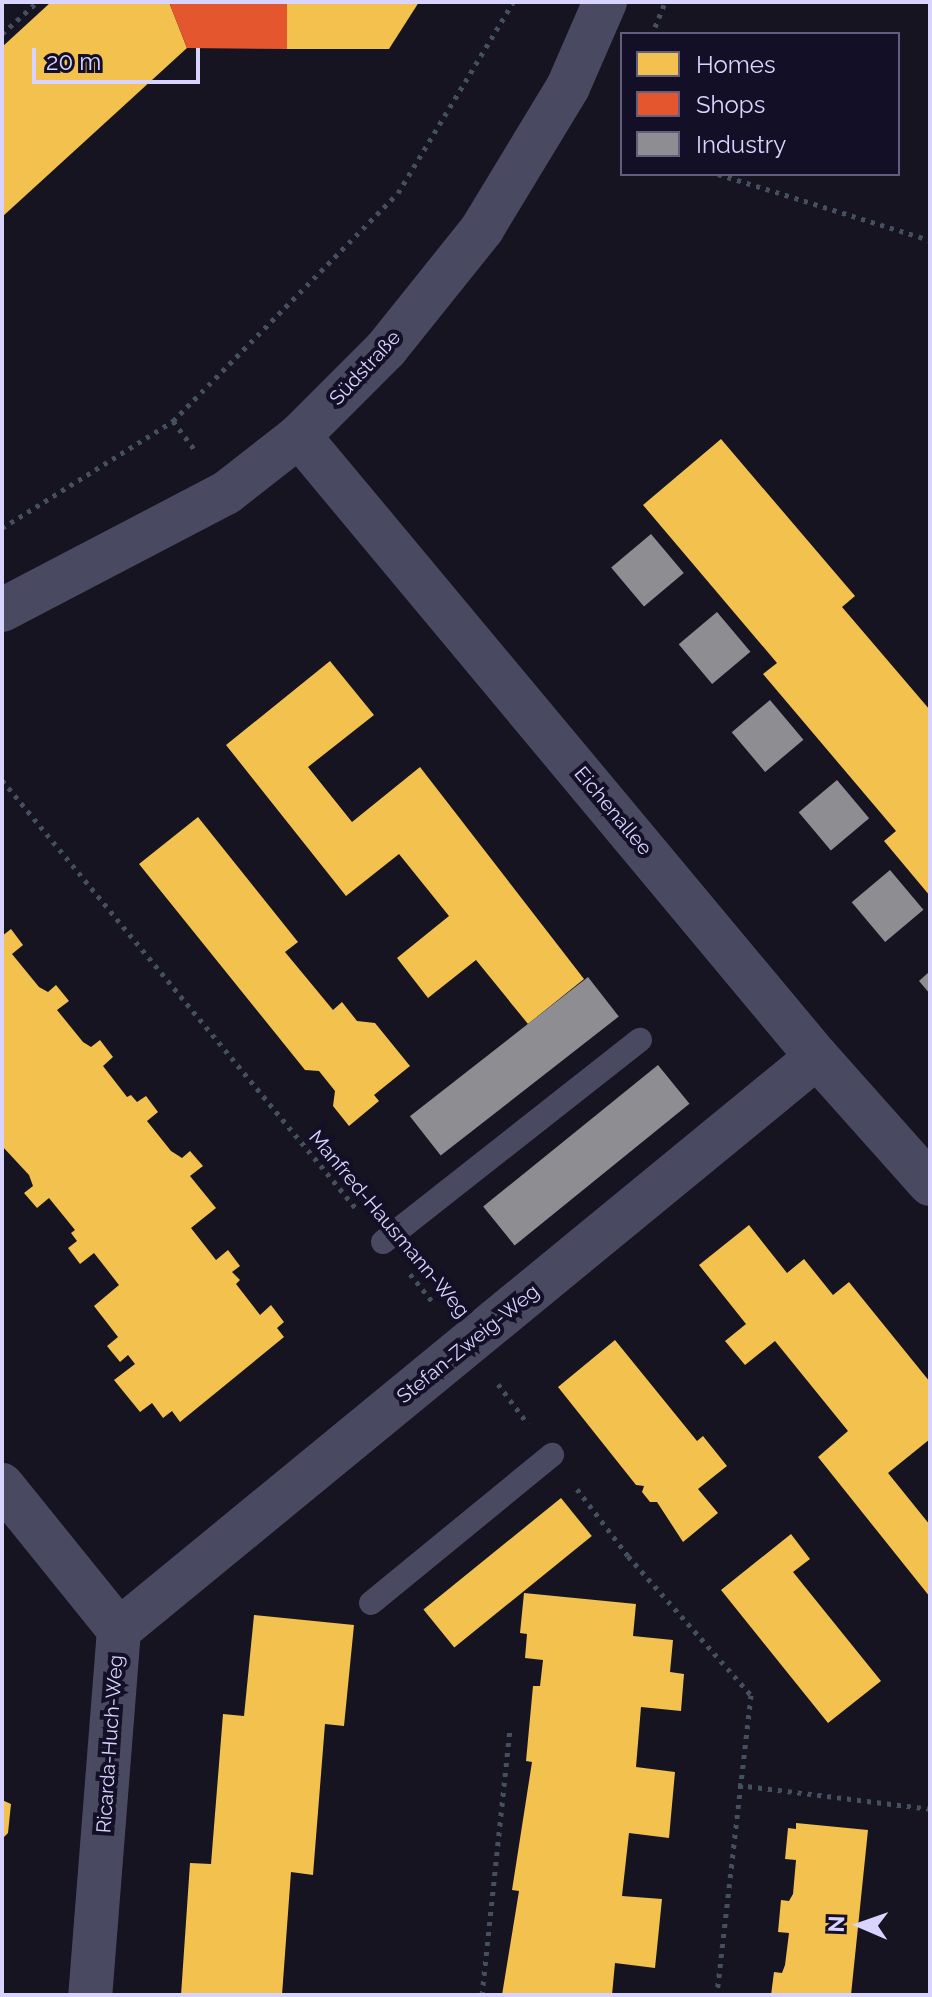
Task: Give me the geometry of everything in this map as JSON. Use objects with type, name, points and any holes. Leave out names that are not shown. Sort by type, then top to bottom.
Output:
[{"type":"street","name":"Südstraße","points":[[2,610],[226,493],[299,436],[386,349],[482,229],[568,87],[605,2]]},
{"type":"street","name":"Eichenallee","points":[[299,436],[817,1057],[930,1184]]},
{"type":"street","name":"Stefan-Zweig-Weg","points":[[119,1630],[817,1057]]},
{"type":"street","name":"Ricarda-Huch-Weg","points":[[2,1485],[119,1630],[90,1995]]},
{"type":"lane","points":[[383,1242],[640,1040]]},
{"type":"lane","points":[[371,1603],[552,1455]]},
{"type":"path","points":[[2,34],[37,2]]},
{"type":"path","points":[[2,528],[173,421],[398,193],[513,2]]},
{"type":"path","points":[[652,32],[665,2]]},
{"type":"path","points":[[723,176],[774,196],[930,240]]},
{"type":"path","name":"Manfred-Hausmann-Weg","points":[[2,780],[468,1344],[628,1556],[751,1695],[738,1785],[717,1995]]},
{"type":"path","points":[[482,1995],[510,1730]]},
{"type":"path","points":[[738,1785],[930,1809]]},
{"type":"building: Homes","points":[[51,2],[169,2],[187,48],[2,217],[2,47]]},
{"type":"building: Homes","points":[[287,2],[419,2],[389,49],[287,49]]},
{"type":"building: Homes","points":[[721,439],[855,596],[842,607],[930,710],[930,896],[884,841],[896,831],[763,674],[777,663],[643,505]]},
{"type":"building: Homes","points":[[330,661],[374,715],[308,767],[352,822],[420,767],[584,979],[528,1024],[476,960],[428,998],[397,958],[449,916],[399,854],[346,896],[226,745]]},
{"type":"building: Homes","points":[[198,817],[298,942],[285,952],[333,1010],[342,1002],[357,1021],[375,1023],[410,1066],[374,1095],[379,1101],[349,1126],[333,1106],[335,1091],[319,1071],[305,1070],[139,864]]},
{"type":"building: Homes","points":[[11,929],[23,945],[12,954],[39,987],[48,992],[56,985],[69,1001],[57,1010],[83,1042],[91,1047],[100,1040],[113,1057],[103,1066],[127,1097],[131,1095],[137,1102],[146,1096],[158,1112],[147,1121],[171,1151],[182,1158],[190,1151],[203,1166],[190,1176],[216,1208],[191,1228],[216,1260],[228,1250],[240,1266],[232,1272],[240,1280],[236,1284],[260,1315],[271,1305],[284,1322],[277,1328],[284,1337],[180,1422],[172,1411],[163,1418],[152,1403],[140,1412],[114,1380],[135,1364],[128,1355],[120,1362],[107,1346],[118,1337],[94,1306],[119,1285],[94,1253],[80,1264],[68,1248],[77,1241],[71,1233],[75,1230],[49,1198],[37,1208],[24,1193],[33,1186],[29,1175],[2,1146],[2,936]]},
{"type":"building: Homes","points":[[749,1225],[787,1273],[804,1259],[833,1295],[849,1282],[930,1382],[930,1439],[888,1473],[930,1525],[930,1597],[818,1457],[848,1431],[775,1341],[745,1365],[725,1341],[746,1324],[699,1265]]},
{"type":"building: Homes","points":[[615,1340],[697,1441],[703,1436],[727,1466],[698,1489],[718,1513],[683,1542],[657,1502],[650,1502],[642,1492],[644,1486],[636,1485],[558,1387]]},
{"type":"building: Homes","points":[[561,1498],[592,1536],[454,1647],[423,1609]]},
{"type":"building: Homes","points":[[791,1534],[810,1559],[793,1572],[881,1681],[828,1723],[721,1590]]},
{"type":"building: Homes","points":[[524,1593],[636,1604],[633,1636],[673,1640],[670,1672],[684,1674],[681,1711],[641,1707],[636,1767],[675,1772],[669,1838],[629,1833],[622,1896],[662,1899],[655,1968],[615,1963],[612,1995],[502,1995],[519,1891],[512,1890],[532,1762],[526,1761],[533,1686],[540,1686],[543,1660],[525,1658],[527,1634],[520,1633]]},
{"type":"building: Homes","points":[[254,1615],[354,1625],[344,1726],[325,1724],[313,1875],[291,1872],[282,1995],[181,1995],[190,1863],[211,1864],[223,1714],[244,1716]]},
{"type":"building: Homes","points":[[2,1800],[11,1804],[8,1833],[2,1839]]},
{"type":"building: Homes","points":[[796,1823],[868,1830],[851,1995],[771,1995],[774,1972],[782,1973],[785,1965],[789,1933],[778,1932],[781,1900],[789,1901],[793,1894],[796,1860],[785,1859],[788,1828],[796,1829]]},
{"type":"building: Shops","points":[[169,2],[287,2],[287,49],[187,48]]},
{"type":"building: Industry","points":[[651,534],[684,573],[644,606],[611,567]]},
{"type":"building: Industry","points":[[717,612],[750,652],[712,684],[679,644]]},
{"type":"building: Industry","points":[[770,700],[803,740],[765,772],[732,732]]},
{"type":"building: Industry","points":[[837,780],[869,818],[831,850],[799,812]]},
{"type":"building: Industry","points":[[890,870],[923,910],[885,942],[852,902]]},
{"type":"building: Industry","points":[[930,971],[930,994],[919,981]]},
{"type":"building: Industry","points":[[588,977],[619,1016],[441,1156],[410,1116]]},
{"type":"building: Industry","points":[[658,1065],[689,1104],[515,1245],[483,1207]]}]
